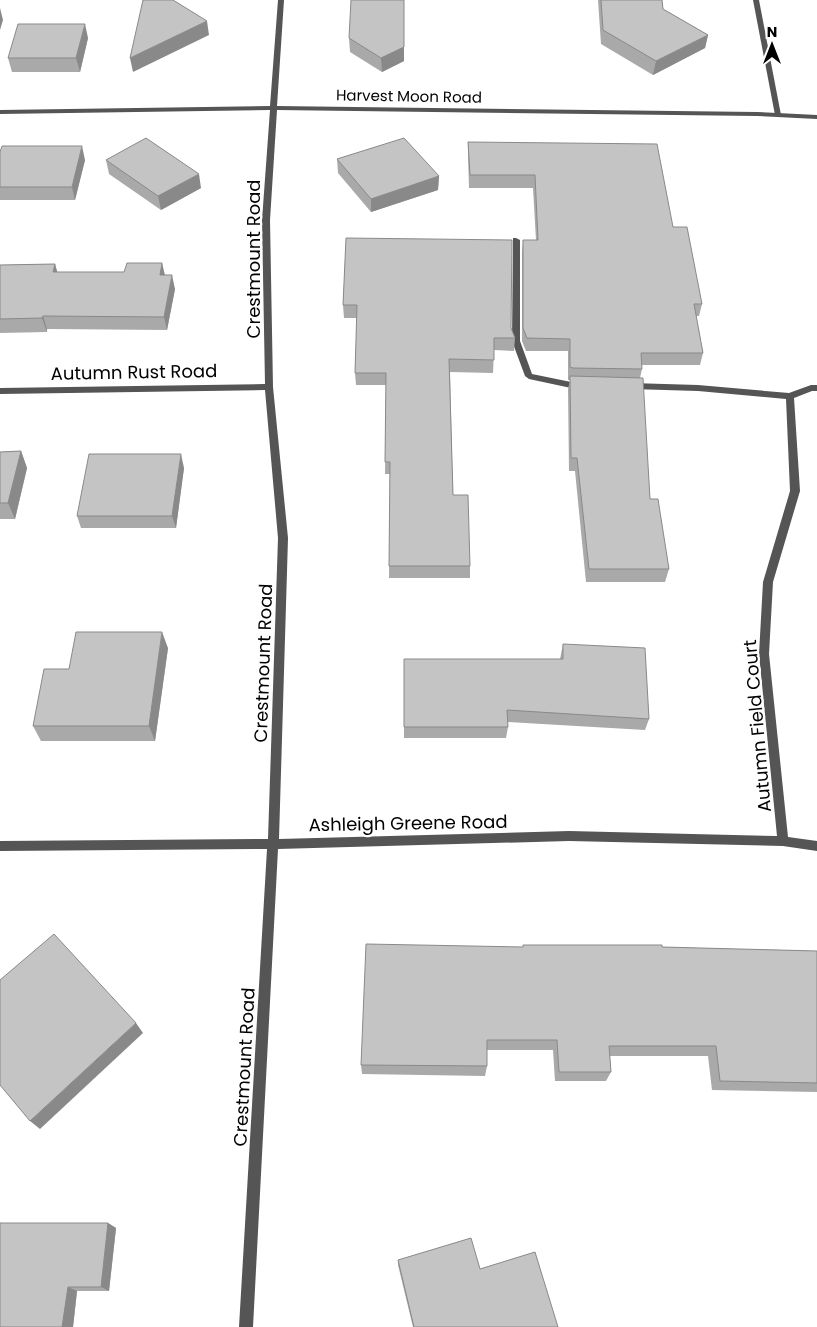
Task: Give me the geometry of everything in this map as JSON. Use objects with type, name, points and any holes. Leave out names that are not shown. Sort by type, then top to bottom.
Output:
[{"type":"street","name":"Crestmount Road","points":[[246,1327],[273,844],[283,538],[270,386],[266,220],[281,0]]},
{"type":"street","points":[[756,0],[778,115]]},
{"type":"street","name":"Harvest Moon Road","points":[[0,112],[274,108],[817,117]]},
{"type":"street","points":[[516,240],[516,341],[529,376],[571,385],[590,385]]},
{"type":"street","name":"Autumn Rust Road","points":[[0,390],[270,386]]},
{"type":"street","points":[[620,386],[698,388],[790,396],[811,388],[817,388]]},
{"type":"street","name":"Autumn Field Court","points":[[783,841],[764,654],[768,582],[795,491],[790,396]]},
{"type":"street","name":"Ashleigh Greene Road","points":[[0,846],[273,844],[569,836],[783,841],[817,846]]},
{"type":"building","points":[[143,0],[173,0],[207,21],[130,58]]},
{"type":"building","points":[[351,0],[404,0],[404,47],[381,58],[349,38]]},
{"type":"building","points":[[601,0],[662,0],[663,9],[708,35],[656,61],[603,30]]},
{"type":"building","points":[[18,24],[85,24],[76,58],[8,58]]},
{"type":"building","points":[[146,138],[199,174],[158,196],[106,160]]},
{"type":"building","points":[[404,138],[439,176],[371,199],[337,159]]},
{"type":"building","points":[[468,142],[657,144],[673,227],[687,227],[702,304],[694,304],[703,353],[641,353],[642,369],[573,368],[570,367],[570,339],[527,338],[523,328],[523,240],[538,240],[535,175],[470,175]]},
{"type":"building","points":[[2,146],[82,146],[72,187],[0,187],[0,152]]},
{"type":"building","points":[[346,238],[512,240],[511,328],[515,338],[494,338],[494,360],[449,359],[453,495],[468,495],[470,566],[389,566],[390,462],[385,462],[386,373],[355,373],[357,305],[343,305]]},
{"type":"building","points":[[127,263],[162,263],[160,275],[172,275],[164,317],[43,316],[42,318],[0,319],[0,265],[55,264],[53,272],[124,272]]},
{"type":"building","points":[[570,376],[643,378],[650,499],[658,499],[669,569],[589,569],[577,458],[571,458]]},
{"type":"building","points":[[21,451],[8,503],[0,503],[0,452]]},
{"type":"building","points":[[89,454],[181,454],[172,516],[77,516]]},
{"type":"building","points":[[76,632],[162,632],[149,726],[33,726],[44,669],[69,669]]},
{"type":"building","points":[[563,644],[645,648],[649,719],[507,710],[508,727],[404,727],[404,659],[563,659]]},
{"type":"building","points":[[54,934],[136,1023],[30,1121],[0,1085],[0,980]]},
{"type":"building","points":[[366,944],[523,947],[523,945],[662,945],[662,947],[817,951],[817,1083],[720,1081],[716,1046],[609,1046],[611,1072],[559,1072],[557,1040],[487,1040],[487,1066],[361,1065]]},
{"type":"building","points":[[0,1223],[108,1223],[101,1287],[68,1287],[62,1327],[0,1327]]},
{"type":"building","points":[[471,1238],[480,1269],[535,1252],[558,1327],[414,1327],[398,1260]]}]
